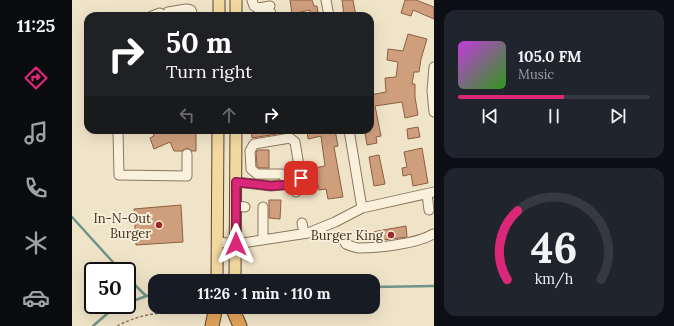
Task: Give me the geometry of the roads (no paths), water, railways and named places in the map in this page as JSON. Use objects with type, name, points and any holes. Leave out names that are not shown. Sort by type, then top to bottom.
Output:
[{"type":"highway","points":[[212,326],[215,314]]},
{"type":"highway","points":[[236,314],[240,326]]},
{"type":"main road","points":[[219,12],[220,0]]},
{"type":"main road","points":[[236,0],[236,12]]},
{"type":"main road","points":[[218,134],[218,274]]},
{"type":"main road","points":[[235,274],[236,244],[240,207],[236,182],[236,134]]},
{"type":"main road","points":[[216,314],[217,326]]},
{"type":"main road","points":[[234,314],[234,326]]},
{"type":"street","points":[[252,0],[254,6],[271,9]]},
{"type":"street","points":[[326,0],[328,12]]},
{"type":"street","points":[[170,12],[186,9],[191,10],[192,12]]},
{"type":"street","points":[[434,67],[432,91],[434,112]]},
{"type":"street","points":[[119,134],[122,141],[119,175],[187,176],[187,154]]},
{"type":"street","points":[[350,134],[362,208]]},
{"type":"street","points":[[236,182],[271,186],[290,184],[298,184],[301,178],[295,142],[290,138],[254,144],[250,151],[250,161],[251,169],[257,174],[282,174],[290,184],[296,192]]},
{"type":"street","points":[[147,166],[151,176]]},
{"type":"street","points":[[218,242],[236,244],[337,226],[362,208],[431,193],[429,210]]},
{"type":"street","points":[[263,207],[263,240]]},
{"type":"street","points":[[302,222],[304,233]]},
{"type":"street","points":[[344,241],[346,244],[357,248],[376,247],[399,244],[428,237],[433,234]]},
{"type":"waterway","points":[[72,217],[113,262]]},
{"type":"waterway","points":[[136,286],[146,296]]},
{"type":"waterway","points":[[380,287],[434,286]]},
{"type":"waterway","points":[[136,300],[148,296]]},
{"type":"waterway","points":[[93,326],[107,314]]},
{"type":"place","name":"In-N-Out Burger","points":[[159,225]]},
{"type":"place","name":"Burger King","points":[[391,235]]}]
